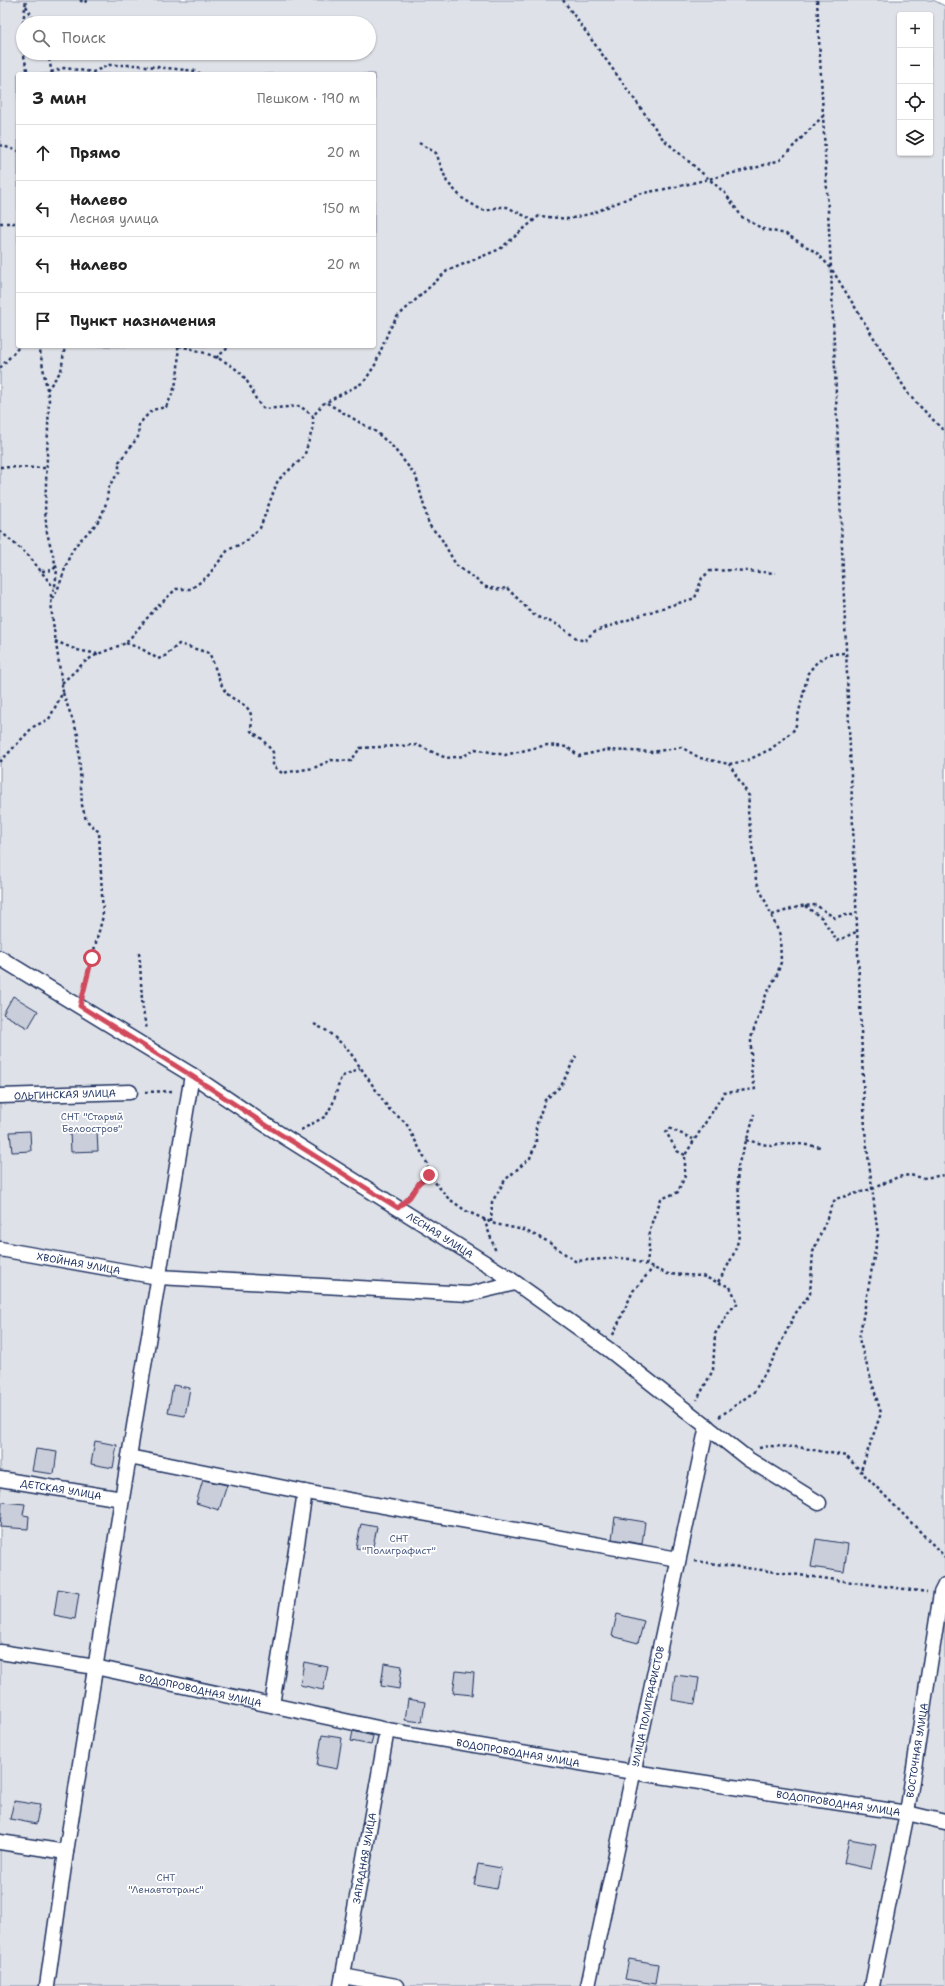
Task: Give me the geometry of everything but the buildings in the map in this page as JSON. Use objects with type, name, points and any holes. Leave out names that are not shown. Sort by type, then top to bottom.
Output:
[{"type":"street","name":"ЛЕСНАЯ УЛИЦА","points":[[0,958],[150,1049],[511,1280],[608,1349],[738,1452],[788,1485],[819,1503]]},
{"type":"street","points":[[47,1986],[95,1667],[192,1076]]},
{"type":"street","name":"ОЛЬГИНСКАЯ УЛИЦА","points":[[0,1096],[130,1092]]},
{"type":"street","name":"ХВОЙНАЯ УЛИЦА","points":[[0,1249],[158,1277],[469,1294],[511,1280]]},
{"type":"street","name":"УЛИЦА ПОЛИГРАФИСТОВ","points":[[588,1986],[707,1426]]},
{"type":"street","points":[[129,1457],[305,1492],[678,1559]]},
{"type":"street","name":"ДЕТСКАЯ УЛИЦА","points":[[0,1478],[122,1499]]},
{"type":"street","points":[[272,1705],[305,1492]]},
{"type":"street","name":"ВОСТОЧНАЯ УЛИЦА","points":[[872,1986],[906,1813],[943,1589]]},
{"type":"street","name":"ВОДОПРОВОДНАЯ УЛИЦА","points":[[0,1652],[95,1667],[388,1730],[633,1772],[906,1813],[945,1822]]},
{"type":"street","name":"ЗАПАДНАЯ УЛИЦА","points":[[342,1981],[388,1730]]},
{"type":"street","points":[[0,1842],[66,1852]]},
{"type":"street","points":[[342,1981],[396,1986]]},
{"type":"path","points":[[25,16],[26,0]]},
{"type":"path","points":[[80,0],[84,3],[87,0]]},
{"type":"path","points":[[563,0],[663,139],[725,193],[742,217],[763,229],[786,234],[816,253],[831,268],[909,395],[945,432]]},
{"type":"path","points":[[817,0],[831,268],[856,932],[866,1131],[878,1235],[859,1339],[881,1413],[860,1470]]},
{"type":"path","points":[[26,5],[32,16]]},
{"type":"path","points":[[24,60],[27,72]]},
{"type":"path","points":[[49,60],[51,72]]},
{"type":"path","points":[[54,72],[64,68],[93,72],[109,65],[136,65],[196,72]]},
{"type":"path","points":[[62,683],[73,671],[98,654],[126,643],[154,610],[176,589],[191,589],[207,577],[228,550],[244,542],[260,528],[278,480],[304,457],[313,427],[313,416],[326,403],[364,382],[375,365],[389,330],[397,317],[447,271],[500,249],[539,216],[569,219],[593,213],[638,194],[708,179],[780,160],[823,116]]},
{"type":"path","points":[[419,142],[436,153],[447,182],[462,198],[486,211],[498,207],[507,207],[533,220]]},
{"type":"path","points":[[0,145],[16,150]]},
{"type":"path","points":[[0,223],[16,223]]},
{"type":"path","points":[[0,368],[18,348]]},
{"type":"path","points":[[39,348],[49,400],[50,420],[44,512],[47,533],[57,570],[52,599],[55,641],[63,692],[78,735],[82,805],[86,820],[99,832],[103,916],[80,1006]]},
{"type":"path","points":[[47,391],[61,372],[65,348]]},
{"type":"path","points":[[52,599],[58,589],[66,563],[72,552],[84,535],[95,527],[102,515],[105,508],[109,484],[119,473],[119,462],[138,437],[139,424],[152,410],[166,407],[175,390],[179,368],[178,348]]},
{"type":"path","points":[[184,348],[216,358],[236,368],[248,383],[254,399],[264,409],[300,406],[313,416]]},
{"type":"path","points":[[216,358],[228,348]]},
{"type":"path","points":[[326,403],[376,432],[392,446],[416,476],[429,525],[441,538],[456,565],[486,587],[502,590],[506,587],[535,616],[556,624],[578,639],[585,641],[593,632],[695,598],[702,578],[710,571],[733,570],[775,573]]},
{"type":"path","points":[[0,467],[47,468]]},
{"type":"path","points":[[0,531],[15,543],[41,571],[54,588]]},
{"type":"path","points":[[41,571],[53,570],[56,566]]},
{"type":"path","points":[[55,641],[76,650],[98,654]]},
{"type":"path","points":[[126,643],[142,649],[158,659],[165,656],[179,644],[209,653],[216,666],[224,690],[231,698],[242,703],[252,714],[251,731],[261,738],[273,752],[273,766],[282,773],[314,768],[330,760],[351,761],[360,748],[417,745],[446,758],[464,756],[475,749],[505,755],[546,745],[567,747],[580,756],[606,750],[653,752],[682,747],[700,758],[729,764],[746,761],[771,749],[795,729],[808,673],[817,662],[829,654],[846,653]]},
{"type":"path","points":[[0,762],[33,727],[50,718],[63,692]]},
{"type":"path","points":[[646,1265],[650,1251],[651,1228],[655,1214],[662,1199],[678,1192],[686,1176],[686,1155],[693,1140],[724,1093],[755,1089],[751,1069],[751,1038],[766,995],[777,975],[781,962],[780,935],[756,880],[748,811],[749,796],[729,764]]},
{"type":"path","points":[[772,915],[805,906],[816,905],[835,918],[843,915],[856,915]]},
{"type":"path","points":[[805,906],[822,918],[837,941],[856,932]]},
{"type":"path","points":[[138,953],[142,982],[144,1019],[151,1040],[150,1049]]},
{"type":"path","points":[[314,1024],[327,1031],[346,1048],[389,1109],[406,1123],[427,1163],[429,1175],[448,1198],[466,1211],[491,1222],[524,1230],[547,1241],[574,1261],[620,1258],[631,1259],[668,1274],[702,1276],[730,1287],[738,1303],[730,1310],[715,1334],[713,1370],[689,1412]]},
{"type":"path","points":[[491,1222],[492,1202],[505,1180],[530,1158],[536,1143],[536,1126],[545,1100],[561,1086],[576,1056]]},
{"type":"path","points":[[284,1136],[304,1128],[326,1116],[333,1103],[341,1077],[360,1068]]},
{"type":"path","points":[[130,1092],[190,1090]]},
{"type":"path","points":[[718,1282],[734,1257],[739,1243],[741,1224],[738,1169],[754,1114]]},
{"type":"path","points":[[686,1155],[677,1151],[666,1132],[669,1128],[693,1140]]},
{"type":"path","points":[[746,1140],[771,1146],[792,1142],[821,1147]]},
{"type":"path","points":[[398,1208],[410,1197],[419,1183],[429,1175]]},
{"type":"path","points":[[707,1426],[754,1392],[772,1361],[795,1314],[810,1294],[813,1252],[835,1199],[872,1189],[898,1177],[910,1175],[923,1178],[945,1175]]},
{"type":"path","points":[[483,1218],[511,1280]]},
{"type":"path","points":[[608,1349],[633,1291],[653,1268]]},
{"type":"path","points":[[738,1452],[769,1446],[798,1447],[846,1456],[945,1557]]},
{"type":"path","points":[[678,1559],[943,1589]]},
{"type":"green space","points":[[0,0],[933,0],[945,6],[945,1986],[0,1986]]},
{"type":"route","points":[[92,958],[80,1006],[398,1208],[410,1197],[419,1183],[429,1175]]},
{"type":"park label","name":"СНТ \"Старый Белоостров\"","points":[[92,1122]]},
{"type":"park label","name":"СНТ \"Полиграфист\"","points":[[399,1544]]},
{"type":"park label","name":"СНТ \"Ленавтотранс\"","points":[[166,1882]]}]
